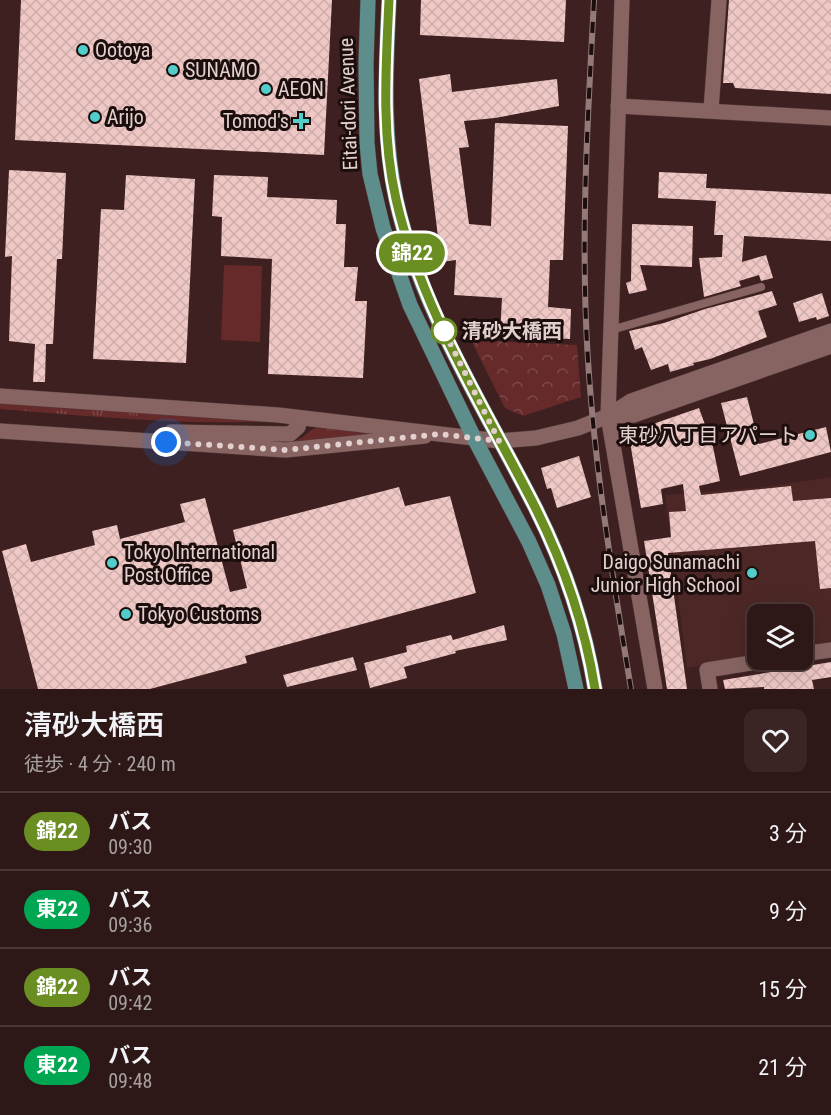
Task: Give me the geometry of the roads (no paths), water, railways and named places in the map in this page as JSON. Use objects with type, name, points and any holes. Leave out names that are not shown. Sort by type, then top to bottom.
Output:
[{"type":"main road","name":"Eitai-dori Avenue","points":[[368,0],[366,111],[369,164],[376,201],[396,270],[410,305],[474,438],[529,542],[548,585],[564,634],[576,689]]},
{"type":"main road","name":"Eitai-dori Avenue","points":[[389,0],[386,109],[388,144],[396,200],[428,296],[499,441],[536,510],[565,574],[582,629],[595,687]]},
{"type":"street","points":[[622,0],[608,416],[655,689]]},
{"type":"street","points":[[711,110],[719,0]]},
{"type":"street","points":[[618,106],[831,118]]},
{"type":"street","points":[[0,396],[300,417],[499,441],[559,434],[608,416],[631,401],[831,331]]},
{"type":"street","points":[[608,416],[634,416],[831,346]]},
{"type":"street","points":[[0,421],[186,433],[290,434],[298,427],[300,417]]},
{"type":"street","points":[[0,430],[286,450],[440,434]]},
{"type":"street","points":[[813,652],[831,650]]},
{"type":"street","points":[[710,689],[707,670],[747,664]]},
{"type":"lane","points":[[611,330],[761,287]]},
{"type":"railway","points":[[594,0],[585,215],[587,337],[600,488],[631,689]]},
{"type":"place","name":"Ootoya","points":[[83,50]]},
{"type":"place","name":"SUNAMO","points":[[173,70]]},
{"type":"place","name":"AEON","points":[[266,89]]},
{"type":"place","name":"Arijo","points":[[95,117]]},
{"type":"place","name":"Tomod's","points":[[301,121]]},
{"type":"place","name":"清砂大橋西","points":[[444,331]]},
{"type":"place","name":"東砂八丁目アパート","points":[[810,435]]},
{"type":"place","name":"Tokyo International Post Office","points":[[112,563]]},
{"type":"place","name":"Daigo Sunamachi Junior High School","points":[[752,573]]},
{"type":"place","name":"Tokyo Customs","points":[[126,614]]}]
